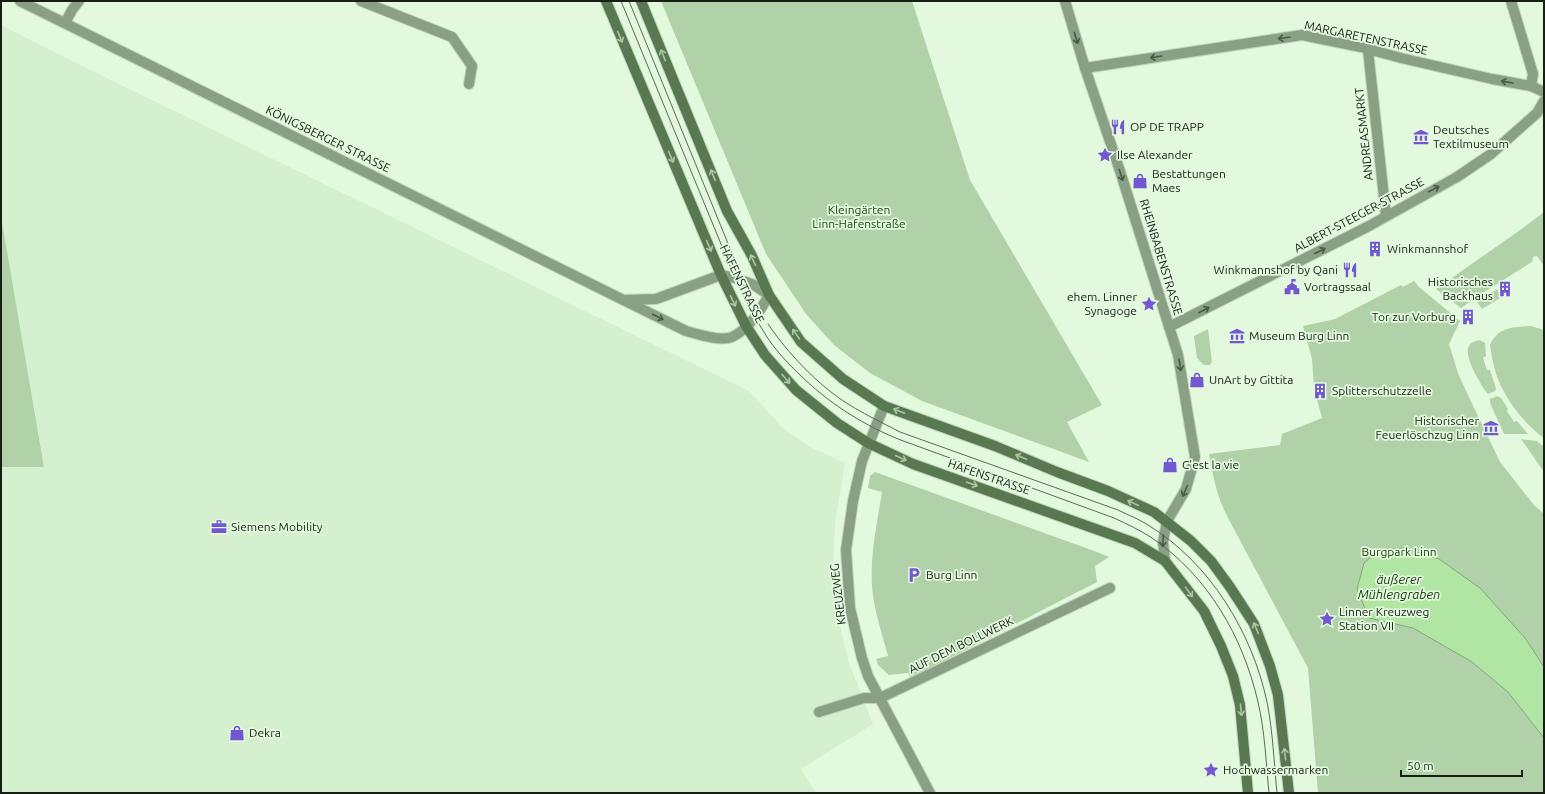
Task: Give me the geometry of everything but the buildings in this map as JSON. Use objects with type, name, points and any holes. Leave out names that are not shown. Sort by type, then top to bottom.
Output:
[{"type":"main road","name":"HAFENSTRASSE","points":[[606,1],[721,275],[746,326],[765,355],[796,390],[837,423],[868,443],[913,464],[1135,543],[1165,561]]},
{"type":"main road","name":"HAFENSTRASSE","points":[[641,1],[728,211],[752,256],[769,295],[801,342],[843,379],[884,406],[995,446],[1057,472],[1108,491],[1154,512],[1167,521]]},
{"type":"main road","points":[[1167,521],[1191,541],[1211,561],[1254,624],[1270,666],[1278,695],[1289,793]]},
{"type":"main road","points":[[1165,561],[1204,611],[1221,646],[1233,676],[1240,705],[1248,793]]},
{"type":"street","name":"KÖNIGSBERGER STRASSE","points":[[20,1],[686,331],[706,336],[726,338],[732,336],[746,326],[757,315],[769,295]]},
{"type":"street","points":[[65,23],[79,1]]},
{"type":"street","points":[[361,1],[452,37],[472,66],[469,84]]},
{"type":"street","name":"RHEINBABENSTRASSE","points":[[1065,1],[1085,68],[1120,171],[1178,355],[1195,457],[1186,489],[1167,521],[1163,542],[1165,561]]},
{"type":"street","points":[[1512,1],[1533,74],[1531,86]]},
{"type":"street","name":"MARGARETENSTRASSE","points":[[1085,68],[1302,35],[1492,79],[1531,86],[1544,92]]},
{"type":"street","name":"ANDREASMARKT","points":[[1368,50],[1386,216]]},
{"type":"street","name":"ALBERT-STEEGER-STRASSE","points":[[1169,327],[1386,216],[1457,177],[1491,154],[1537,113],[1544,101]]},
{"type":"street","name":"KÖNIGSBERGER STRASSE","points":[[623,300],[656,299],[721,275]]},
{"type":"street","points":[[721,275],[754,285],[769,295]]},
{"type":"street","name":"KREUZWEG","points":[[884,406],[862,461],[853,500],[846,550],[850,608],[868,676],[930,793]]},
{"type":"street","name":"AUF DEM BOLLWERK","points":[[819,712],[864,698],[880,698],[1110,588]]},
{"type":"shaded area","points":[[1,25],[749,391],[782,427],[808,446],[845,463],[835,524],[833,575],[838,618],[849,663],[873,724],[801,769],[816,793],[1,793],[1,467],[44,466],[1,216]]},
{"type":"green space","name":"Kleingärten Linn-Hafenstraße","points":[[661,1],[912,1],[970,180],[1102,405],[1067,422],[1089,462],[922,401],[870,373],[834,345],[806,314],[766,254]]},
{"type":"green space","points":[[1544,212],[1544,266],[1537,256],[1533,257],[1532,262],[1461,308],[1436,289],[1523,228]]},
{"type":"green space","points":[[1,216],[44,467],[1,467]]},
{"type":"green space","name":"Burgpark Linn","points":[[1414,281],[1419,287],[1460,321],[1449,344],[1458,373],[1500,462],[1534,505],[1544,514],[1544,793],[1318,793],[1308,668],[1226,514],[1215,484],[1209,454],[1280,445],[1282,434],[1322,418],[1314,389],[1312,359],[1303,326],[1335,319],[1401,285],[1403,287]]},
{"type":"green space","points":[[1497,289],[1502,297],[1482,309],[1477,302]]},
{"type":"green space","points":[[1531,326],[1544,330],[1544,438],[1526,422],[1506,395],[1496,372],[1490,345],[1493,339],[1502,331],[1512,328]]},
{"type":"green space","points":[[1208,329],[1212,362],[1210,365],[1204,365],[1197,358],[1194,336]]},
{"type":"green space","points":[[1480,340],[1485,343],[1486,356],[1483,358],[1487,370],[1490,370],[1496,388],[1495,391],[1488,394],[1474,372],[1468,353],[1470,344]]},
{"type":"green space","points":[[1497,396],[1501,398],[1514,422],[1517,421],[1528,434],[1504,434],[1490,403],[1490,399]]},
{"type":"green space","points":[[1521,439],[1537,441],[1544,447],[1544,472]]},
{"type":"green space","points":[[875,472],[1109,557],[1095,566],[1097,582],[911,678],[908,673],[889,675],[878,665],[876,659],[888,656],[876,613],[872,587],[873,551],[882,492],[868,488],[870,476]]},
{"type":"water","name":"äußerer Mühlengraben","points":[[1403,548],[1439,559],[1480,588],[1525,638],[1544,667],[1544,738],[1508,692],[1472,662],[1413,628],[1369,618],[1357,589],[1364,563],[1379,550]]},
{"type":"tram line","points":[[621,1],[735,278],[754,315],[776,349],[804,379],[828,399],[841,409],[868,425],[898,439],[1114,518],[1152,538],[1172,553],[1206,589],[1233,632],[1243,654],[1258,702],[1264,736],[1269,793]]},
{"type":"tram line","points":[[629,1],[738,268],[752,297]]},
{"type":"tram line","points":[[768,324],[789,351],[813,377],[839,398],[864,414],[900,432],[1118,510],[1148,525],[1191,559],[1209,579],[1225,602],[1239,625],[1251,650],[1267,702],[1272,736],[1277,793]]},
{"type":"place","name":"OP DE TRAPP","points":[[1118,127]]},
{"type":"place","name":"Deutsches Textilmuseum","points":[[1421,137]]},
{"type":"place","name":"Ilse Alexander","points":[[1105,155]]},
{"type":"place","name":"Bestattungen Maes","points":[[1140,181]]},
{"type":"place","name":"Winkmannshof","points":[[1375,249]]},
{"type":"place","name":"Winkmannshof by Qani","points":[[1350,270]]},
{"type":"place","name":"Vortragssaal","points":[[1292,287]]},
{"type":"place","name":"Historisches Backhaus","points":[[1505,289]]},
{"type":"place","name":"ehem. Linner Synagoge","points":[[1149,304]]},
{"type":"place","name":"Tor zur Vorburg","points":[[1468,317]]},
{"type":"place","name":"Museum Burg Linn","points":[[1237,336]]},
{"type":"place","name":"UnArt by Gittita","points":[[1197,380]]},
{"type":"place","name":"Splitterschutzzelle","points":[[1320,391]]},
{"type":"place","name":"Historischer Feuerlöschzug Linn","points":[[1491,428]]},
{"type":"place","name":"C'est la vie","points":[[1170,465]]},
{"type":"place","name":"Siemens Mobility","points":[[219,527]]},
{"type":"place","name":"Burg Linn","points":[[914,575]]},
{"type":"place","name":"Linner Kreuzweg Station VII","points":[[1327,619]]},
{"type":"place","name":"Dekra","points":[[237,733]]},
{"type":"place","name":"Hochwassermarken","points":[[1211,770]]}]
